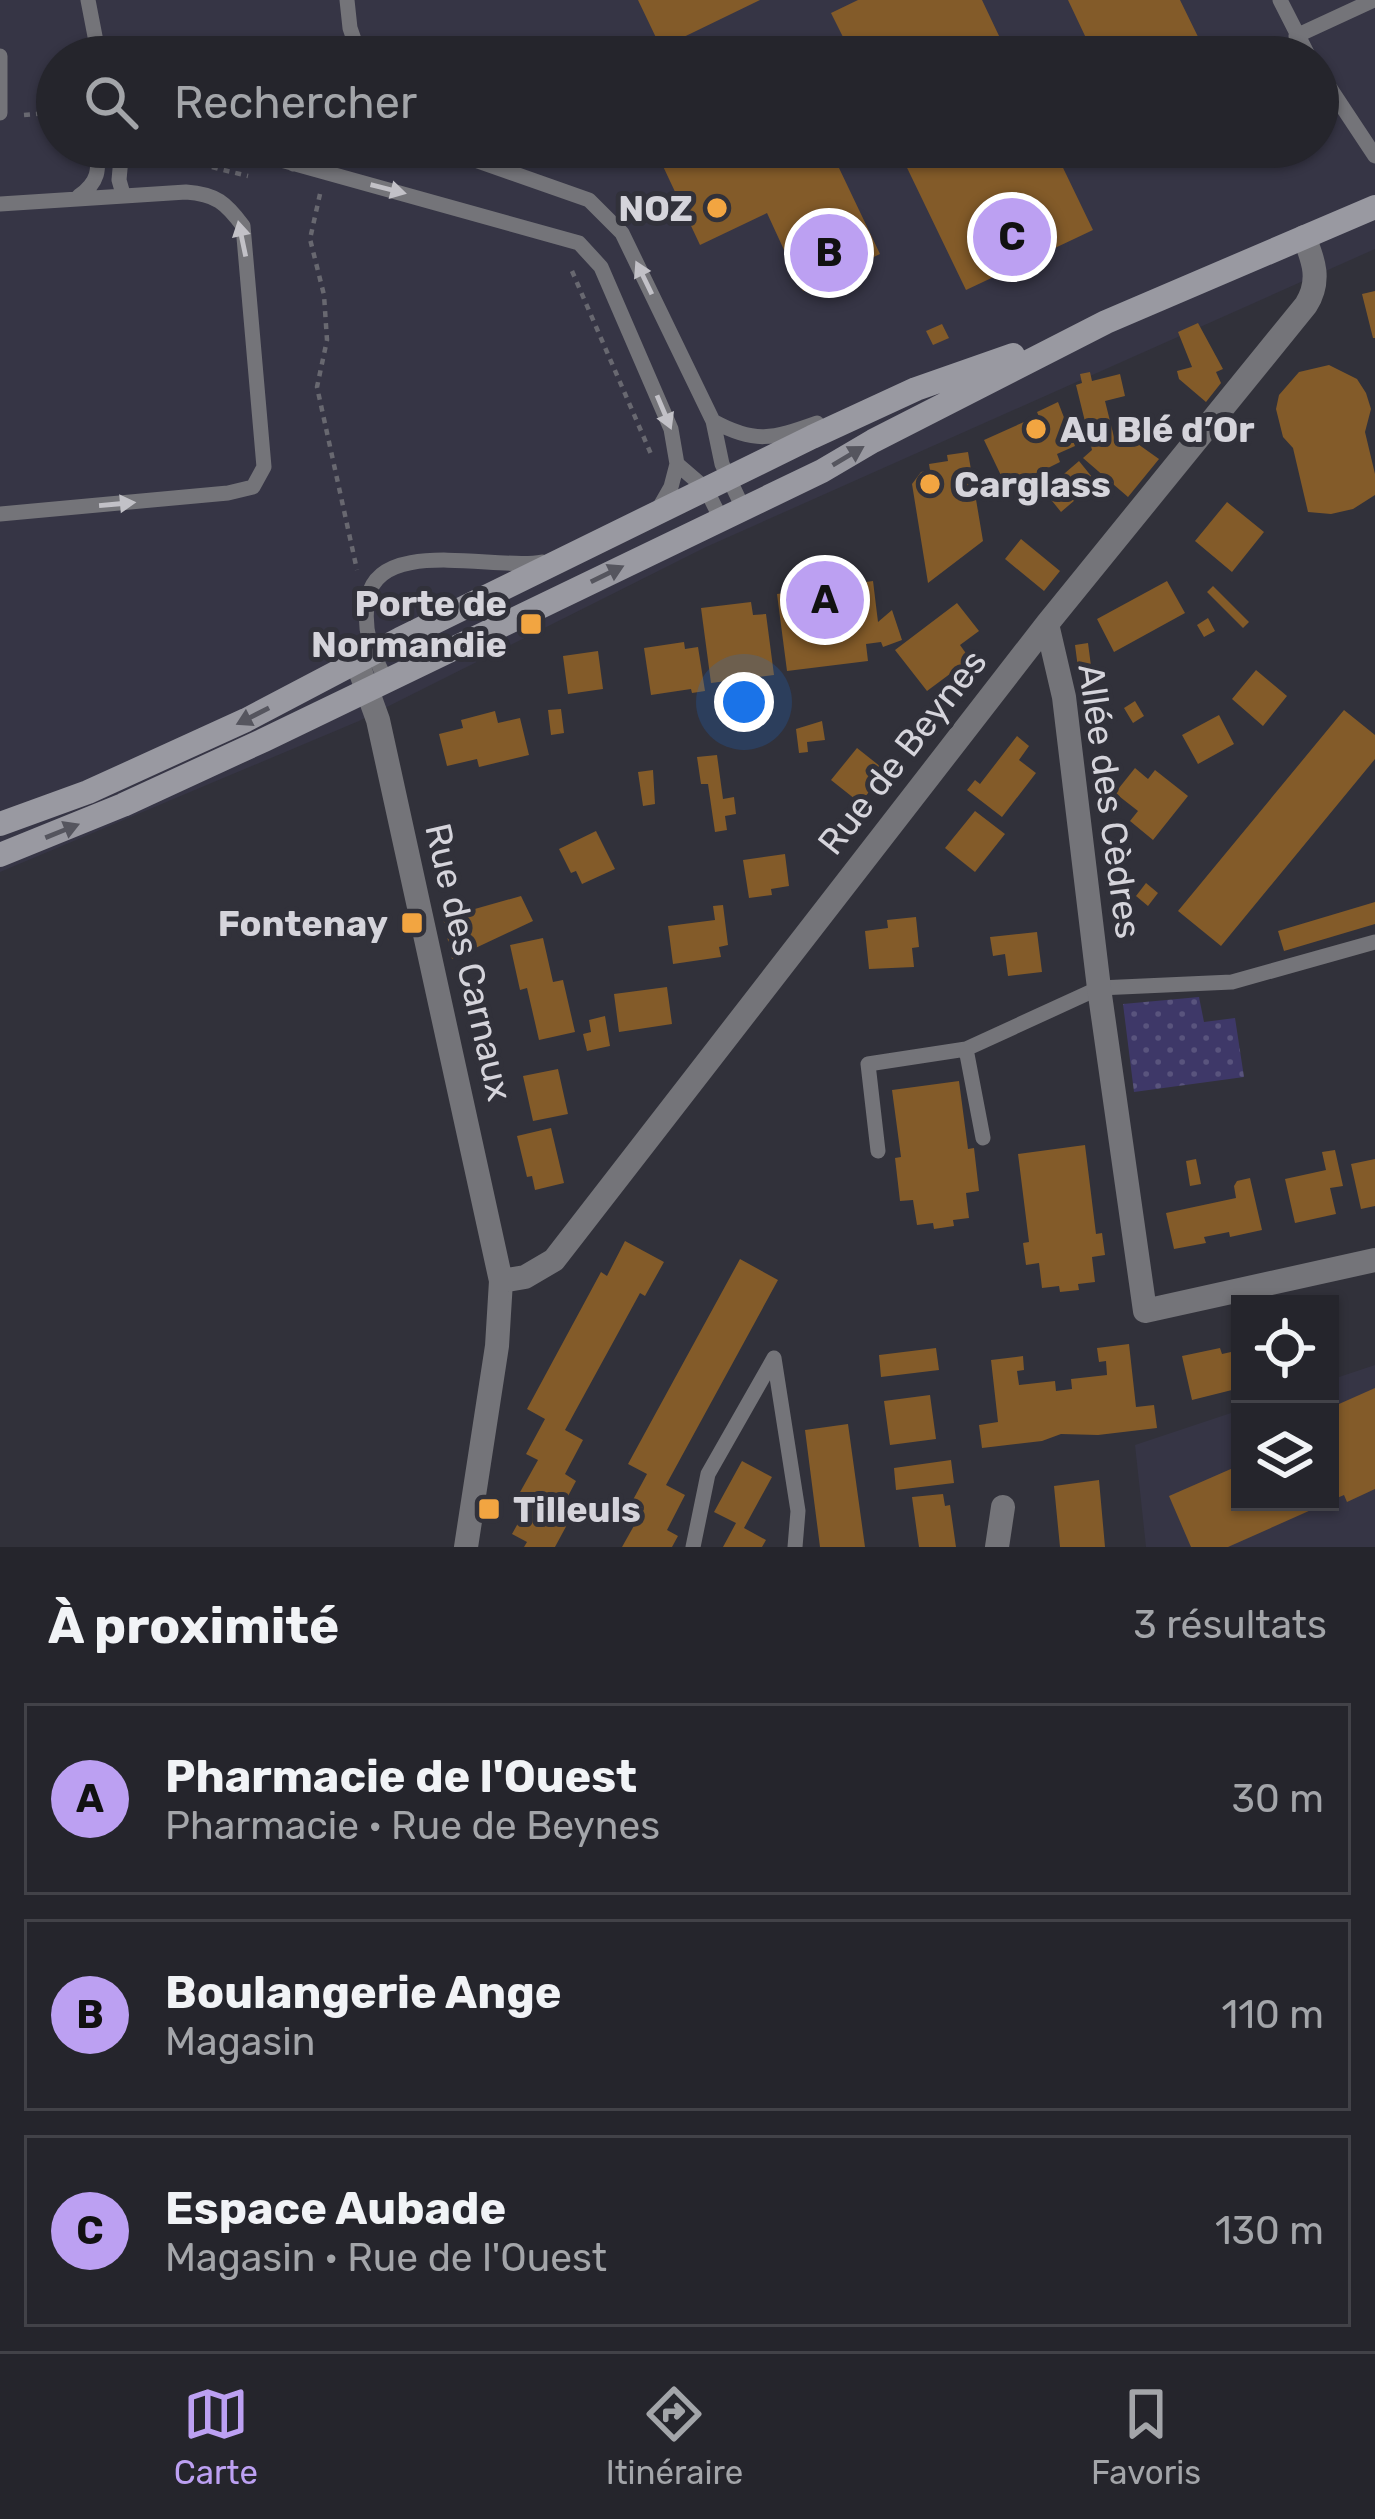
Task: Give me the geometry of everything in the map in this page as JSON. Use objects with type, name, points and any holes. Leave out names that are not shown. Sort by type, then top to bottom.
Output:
[{"type":"main road","points":[[0,855],[124,805],[732,514],[1106,322],[1371,207]]},
{"type":"main road","points":[[0,824],[137,771],[561,559],[916,389],[1106,322]]},
{"type":"street","name":"Rue de Beynes","points":[[501,1281],[543,1270],[554,1260],[1046,624],[1306,305],[1316,283],[1316,268],[1304,236]]},
{"type":"street","name":"Allée des Cèdres","points":[[1046,624],[1064,697],[1144,1311],[1375,1260]]},
{"type":"street","name":"Rue des Carnaux","points":[[364,658],[376,685],[378,720],[501,1281],[497,1346],[466,1547]]},
{"type":"street","points":[[997,1547],[1003,1507]]},
{"type":"lane","points":[[88,0],[94,36]]},
{"type":"lane","points":[[347,0],[353,36]]},
{"type":"lane","points":[[1280,0],[1296,36],[1374,0]]},
{"type":"lane","points":[[0,56],[0,113]]},
{"type":"lane","points":[[1339,102],[1375,156]]},
{"type":"lane","points":[[76,198],[93,186],[99,168]]},
{"type":"lane","points":[[120,168],[123,194]]},
{"type":"lane","points":[[307,168],[580,243],[601,267],[671,430],[677,464],[657,512]]},
{"type":"lane","points":[[498,168],[589,200],[622,233],[712,421],[717,483],[732,514]]},
{"type":"lane","points":[[0,204],[123,194],[207,194],[226,202],[243,226],[264,467],[253,487],[228,494],[0,514]]},
{"type":"lane","points":[[712,421],[740,436],[768,439],[916,389]]},
{"type":"lane","points":[[677,464],[717,483],[732,514]]},
{"type":"lane","points":[[364,658],[368,591],[388,568],[420,559],[525,566],[561,559]]},
{"type":"lane","name":"Allée des Cèdres","points":[[878,1151],[868,1064],[966,1049],[1099,988],[1232,982],[1375,942]]},
{"type":"lane","points":[[966,1049],[983,1138]]},
{"type":"lane","points":[[693,1547],[708,1474],[774,1358],[798,1510],[795,1547]]},
{"type":"path","points":[[24,115],[36,114]]},
{"type":"path","points":[[214,168],[253,177]]},
{"type":"path","points":[[325,173],[310,238],[324,296],[327,340],[317,388],[353,564],[368,591]]},
{"type":"path","points":[[567,263],[652,456],[652,475],[671,487]]},
{"type":"shaded area","points":[[0,0],[1375,0],[1375,249],[706,547],[359,721],[0,872]]},
{"type":"shaded area","points":[[1199,997],[1204,1022],[1235,1018],[1244,1077],[1134,1092],[1123,1004]]},
{"type":"shaded area","points":[[1375,1365],[1375,1547],[1146,1547],[1135,1445],[1231,1413],[1231,1511],[1339,1511],[1339,1377]]},
{"type":"building","points":[[638,0],[760,0],[686,36],[655,36]]},
{"type":"building","points":[[858,0],[982,0],[999,36],[842,36],[831,13]]},
{"type":"building","points":[[1068,0],[1180,0],[1198,36],[1085,36]]},
{"type":"building","points":[[664,168],[839,168],[880,254],[803,291],[767,213],[700,245]]},
{"type":"building","points":[[907,168],[1063,168],[1093,230],[966,290]]},
{"type":"building","points":[[1375,291],[1375,338],[1373,338],[1362,294]]},
{"type":"building","points":[[1198,323],[1223,369],[1216,372],[1221,383],[1206,402],[1179,379],[1177,371],[1192,367],[1178,332]]},
{"type":"building","points":[[942,324],[949,338],[933,345],[926,331]]},
{"type":"building","points":[[1329,365],[1357,379],[1366,393],[1371,409],[1365,432],[1375,474],[1375,495],[1353,509],[1331,514],[1308,512],[1293,448],[1283,437],[1276,409],[1279,395],[1299,372]]},
{"type":"building","points":[[1090,372],[1092,381],[1120,374],[1125,396],[1105,401],[1114,437],[1135,442],[1159,459],[1128,497],[1083,458],[1092,450],[1076,385],[1082,383],[1080,374]]},
{"type":"building","points":[[1058,402],[1075,446],[1057,454],[1060,462],[1047,472],[1008,490],[984,440],[1040,419],[1037,412]]},
{"type":"building","points":[[968,452],[983,541],[928,583],[912,484],[921,472],[930,470],[929,464]]},
{"type":"building","points":[[1079,461],[1096,482],[1061,512],[1044,491]]},
{"type":"building","points":[[1227,502],[1264,532],[1232,572],[1195,541]]},
{"type":"building","points":[[1021,539],[1060,571],[1044,591],[1005,559]]},
{"type":"building","points":[[873,581],[878,622],[892,610],[902,640],[883,647],[881,642],[866,644],[868,661],[787,671],[777,594]]},
{"type":"building","points":[[1167,581],[1185,613],[1114,652],[1097,619]]},
{"type":"building","points":[[1213,586],[1249,622],[1243,628],[1207,592]]},
{"type":"building","points":[[751,602],[753,615],[766,614],[774,675],[711,683],[701,608]]},
{"type":"building","points":[[957,603],[979,631],[960,645],[970,659],[927,691],[895,650]]},
{"type":"building","points":[[1208,618],[1215,631],[1204,637],[1197,625]]},
{"type":"building","points":[[684,642],[685,649],[698,647],[705,691],[651,695],[644,648]]},
{"type":"building","points":[[1088,643],[1091,666],[1078,668],[1075,645]]},
{"type":"building","points":[[598,651],[603,689],[568,694],[563,656]]},
{"type":"building","points":[[1256,670],[1287,696],[1263,726],[1232,699]]},
{"type":"building","points":[[1135,701],[1144,716],[1133,723],[1124,708]]},
{"type":"building","points":[[561,709],[564,733],[551,735],[548,710]]},
{"type":"building","points":[[1344,710],[1375,735],[1375,759],[1221,946],[1178,911]]},
{"type":"building","points":[[495,711],[498,723],[520,718],[529,755],[479,767],[477,759],[447,766],[439,734],[463,728],[461,720]]},
{"type":"building","points":[[1219,715],[1234,744],[1198,764],[1182,735]]},
{"type":"building","points":[[822,721],[825,740],[807,742],[808,752],[799,753],[796,729]]},
{"type":"building","points":[[1017,736],[1029,746],[1019,760],[1036,773],[1002,817],[967,790],[975,780],[980,784]]},
{"type":"building","points":[[857,748],[886,771],[860,803],[831,780]]},
{"type":"building","points":[[717,755],[723,799],[734,797],[736,814],[725,816],[727,830],[715,832],[708,784],[701,784],[697,757]]},
{"type":"building","points":[[1135,768],[1148,779],[1155,770],[1188,796],[1153,840],[1130,821],[1138,811],[1115,793]]},
{"type":"building","points":[[653,770],[655,804],[643,806],[638,772]]},
{"type":"building","points":[[975,811],[1005,834],[975,872],[945,848]]},
{"type":"building","points":[[596,831],[615,869],[582,884],[559,849]]},
{"type":"building","points":[[785,854],[789,886],[771,889],[772,895],[749,898],[743,860]]},
{"type":"building","points":[[1146,883],[1158,893],[1148,906],[1136,896]]},
{"type":"building","points":[[521,896],[533,921],[452,959],[443,918]]},
{"type":"building","points":[[1375,902],[1375,924],[1284,951],[1278,931]]},
{"type":"building","points":[[723,905],[728,945],[719,947],[721,957],[673,964],[668,926],[715,920],[713,906]]},
{"type":"building","points":[[916,917],[919,947],[912,948],[914,967],[869,969],[865,931],[888,928],[887,920]]},
{"type":"building","points":[[1037,932],[1042,972],[1008,976],[1005,954],[993,956],[990,937]]},
{"type":"building","points":[[543,938],[553,982],[563,980],[575,1032],[539,1040],[527,988],[520,990],[510,945]]},
{"type":"building","points":[[667,987],[672,1024],[619,1032],[614,994]]},
{"type":"building","points":[[605,1016],[610,1046],[587,1051],[583,1034],[591,1032],[589,1020]]},
{"type":"building","points":[[558,1069],[568,1114],[533,1121],[523,1076]]},
{"type":"building","points":[[959,1081],[979,1191],[966,1193],[969,1218],[934,1229],[933,1223],[917,1225],[913,1200],[900,1201],[895,1158],[901,1157],[892,1090]]},
{"type":"building","points":[[551,1128],[564,1183],[535,1190],[517,1136]]},
{"type":"building","points":[[1085,1145],[1096,1234],[1102,1233],[1105,1255],[1092,1257],[1095,1282],[1078,1284],[1079,1290],[1042,1288],[1039,1263],[1026,1265],[1023,1243],[1029,1242],[1018,1154]]},
{"type":"building","points":[[1335,1150],[1343,1186],[1330,1188],[1336,1214],[1295,1223],[1285,1179],[1326,1170],[1322,1152]]},
{"type":"building","points":[[1196,1159],[1201,1184],[1190,1186],[1186,1161]]},
{"type":"building","points":[[1375,1159],[1375,1206],[1361,1209],[1351,1164]]},
{"type":"building","points":[[1250,1178],[1262,1230],[1204,1237],[1206,1243],[1174,1249],[1166,1213],[1236,1198],[1237,1181]]},
{"type":"building","points":[[625,1241],[664,1262],[645,1296],[640,1293],[565,1430],[583,1440],[565,1474],[576,1481],[558,1515],[569,1521],[555,1547],[524,1547],[527,1542],[512,1534],[531,1500],[519,1494],[538,1460],[526,1454],[545,1419],[527,1409],[601,1272],[607,1276]]},
{"type":"building","points":[[740,1259],[778,1280],[666,1485],[685,1495],[667,1530],[678,1536],[672,1547],[622,1547],[640,1515],[628,1509],[647,1474],[628,1464]]},
{"type":"building","points":[[1129,1344],[1136,1407],[1154,1405],[1157,1428],[1061,1434],[982,1448],[979,1425],[998,1422],[991,1360],[1023,1356],[1024,1370],[1017,1371],[1019,1385],[1055,1381],[1056,1391],[1072,1389],[1071,1379],[1107,1375],[1106,1361],[1099,1362],[1097,1348]]},
{"type":"building","points":[[936,1348],[939,1370],[881,1377],[879,1355]]},
{"type":"building","points":[[1220,1348],[1222,1354],[1231,1352],[1231,1390],[1192,1400],[1182,1356]]},
{"type":"building","points":[[1375,1388],[1375,1489],[1347,1502],[1344,1495],[1339,1497],[1339,1404]]},
{"type":"building","points":[[930,1395],[936,1439],[890,1445],[884,1401]]},
{"type":"building","points":[[848,1424],[865,1547],[820,1547],[805,1430]]},
{"type":"building","points":[[951,1460],[954,1483],[896,1490],[894,1468]]},
{"type":"building","points":[[742,1461],[772,1477],[744,1528],[766,1540],[762,1547],[723,1547],[736,1523],[714,1512]]},
{"type":"building","points":[[1231,1469],[1231,1511],[1309,1511],[1228,1547],[1191,1547],[1169,1496]]},
{"type":"building","points":[[1099,1480],[1105,1547],[1060,1547],[1054,1486]]},
{"type":"building","points":[[943,1494],[945,1506],[950,1505],[956,1547],[919,1547],[912,1497]]},
{"type":"place","name":"NOZ","points":[[717,208]]},
{"type":"place","name":"Espace Aubade","points":[[1012,237]]},
{"type":"place","name":"Boulangerie Ange","points":[[829,253]]},
{"type":"place","name":"Au Blé d’Or","points":[[1036,429]]},
{"type":"place","name":"Carglass","points":[[930,484]]},
{"type":"place","name":"Pharmacie de l'Ouest","points":[[825,600]]},
{"type":"place","name":"Porte de Normandie","points":[[531,624]]},
{"type":"place","name":"Fontenay","points":[[412,923]]},
{"type":"place","name":"Tilleuls","points":[[489,1509]]}]
